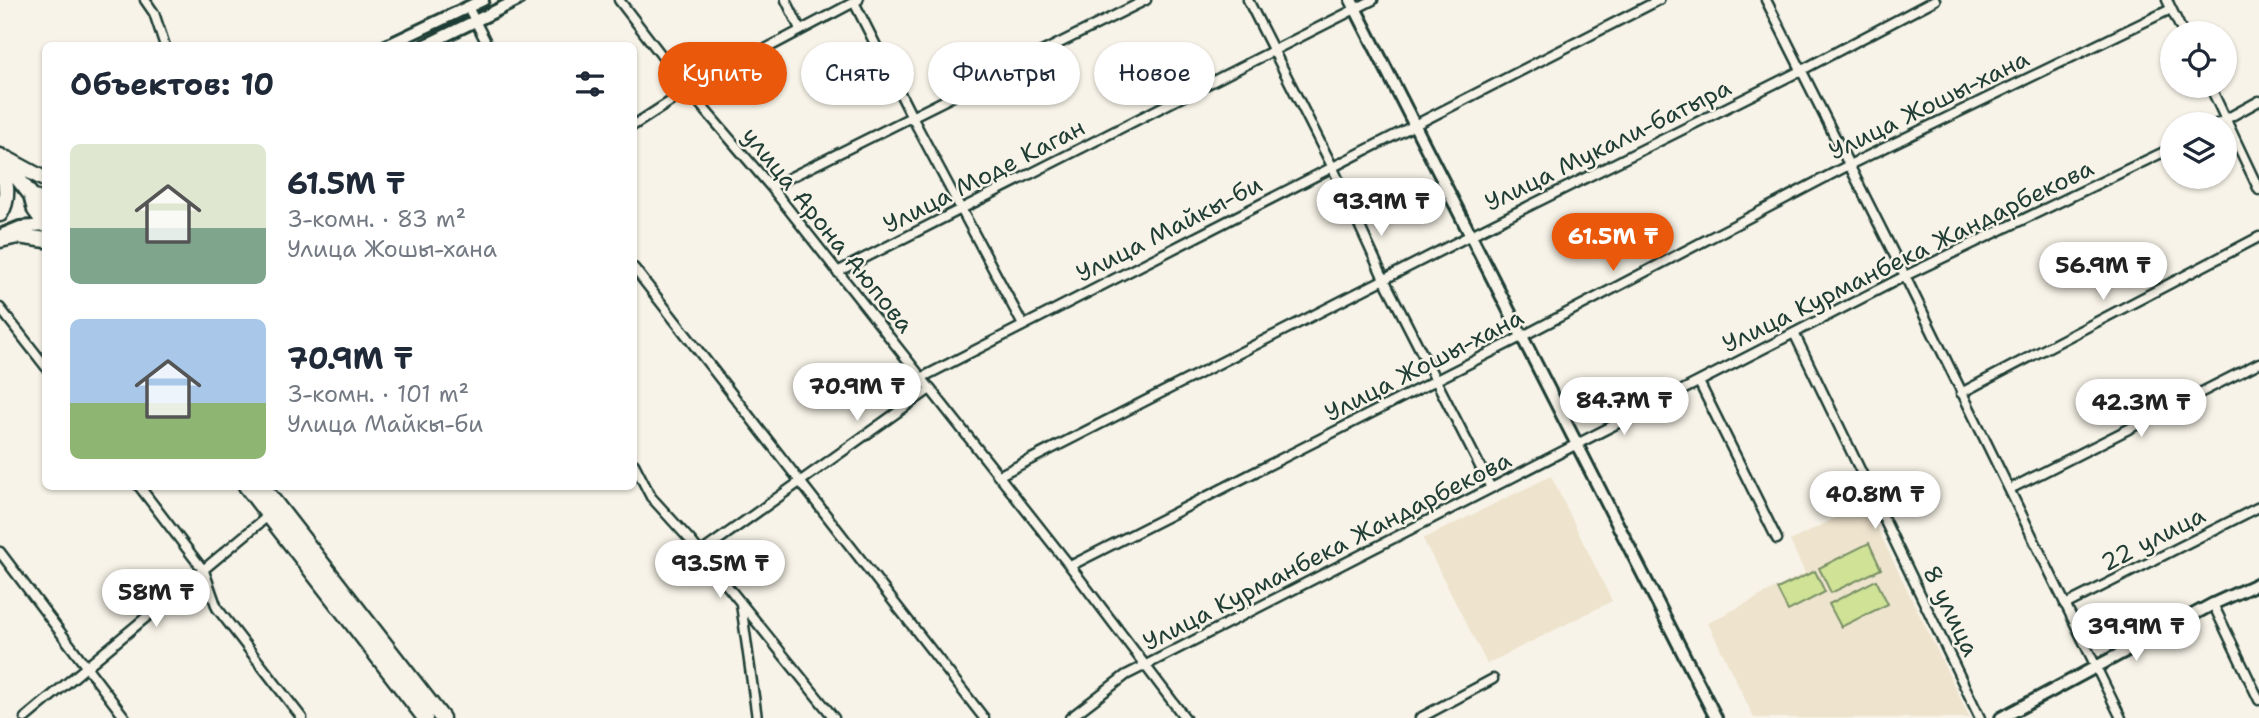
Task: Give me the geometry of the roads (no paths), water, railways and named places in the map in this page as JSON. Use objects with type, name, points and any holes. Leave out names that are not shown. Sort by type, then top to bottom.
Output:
[{"type":"highway","points":[[0,156],[42,178]]},
{"type":"highway","points":[[0,156],[42,207]]},
{"type":"highway","points":[[0,156],[6,185],[4,209],[0,214]]},
{"type":"highway","points":[[0,237],[42,239]]},
{"type":"highway","points":[[249,490],[410,687],[442,718]]},
{"type":"highway","points":[[265,490],[410,687],[425,718]]},
{"type":"street","points":[[145,0],[154,13],[165,42]]},
{"type":"street","points":[[394,42],[483,0]]},
{"type":"street","points":[[432,42],[518,0]]},
{"type":"street","name":"улица Арона Аюпова","points":[[619,0],[658,51]]},
{"type":"street","points":[[786,0],[800,29]]},
{"type":"street","points":[[771,187],[1146,0]]},
{"type":"street","points":[[1248,0],[1332,166],[1384,279],[1491,488]]},
{"type":"street","name":"Улица Моде Каган","points":[[837,272],[1273,51],[1354,4],[1373,0]]},
{"type":"street","name":"Улица Майкы-би","points":[[921,378],[1659,0]]},
{"type":"street","points":[[1766,0],[1905,276],[2121,718]]},
{"type":"street","name":"Улица Мукали-батыра","points":[[998,476],[1471,234],[1802,70],[1935,0]]},
{"type":"street","points":[[776,42],[856,1],[912,117],[1023,325]]},
{"type":"street","points":[[1354,4],[1716,718]]},
{"type":"street","points":[[2169,4],[2177,21]]},
{"type":"street","name":"Улица Жошы-хана","points":[[1070,566],[1523,336],[1849,165],[2169,4]]},
{"type":"street","points":[[468,7],[486,42]]},
{"type":"street","points":[[2237,113],[2259,101]]},
{"type":"street","points":[[637,123],[665,105]]},
{"type":"street","name":"улица Арона Аюпова","points":[[701,105],[771,187],[1070,566],[1185,718]]},
{"type":"street","points":[[2237,141],[2259,190]]},
{"type":"street","name":"Улица Курманбека Жандарбекова","points":[[1070,718],[1126,675],[1905,276],[2160,154]]},
{"type":"street","points":[[0,237],[20,227],[42,207]]},
{"type":"street","points":[[20,227],[42,225]]},
{"type":"street","points":[[1961,393],[2259,237]]},
{"type":"street","points":[[637,272],[984,718]]},
{"type":"street","points":[[0,308],[42,361]]},
{"type":"street","name":"8 улица","points":[[1794,333],[1980,718]]},
{"type":"street","points":[[2010,489],[2259,363]]},
{"type":"street","points":[[1699,382],[1777,539]]},
{"type":"street","points":[[700,553],[930,389]]},
{"type":"street","points":[[637,470],[651,497],[834,718]]},
{"type":"street","points":[[142,490],[204,571],[218,608],[302,718]]},
{"type":"street","name":"22 улица","points":[[2065,606],[2259,507]]},
{"type":"street","points":[[25,718],[268,516]]},
{"type":"street","points":[[0,552],[125,718]]},
{"type":"street","points":[[2001,718],[2213,604],[2259,583]]},
{"type":"street","points":[[741,604],[757,718]]},
{"type":"street","points":[[2213,604],[2259,701]]},
{"type":"street","points":[[1420,718],[1493,679]]}]
